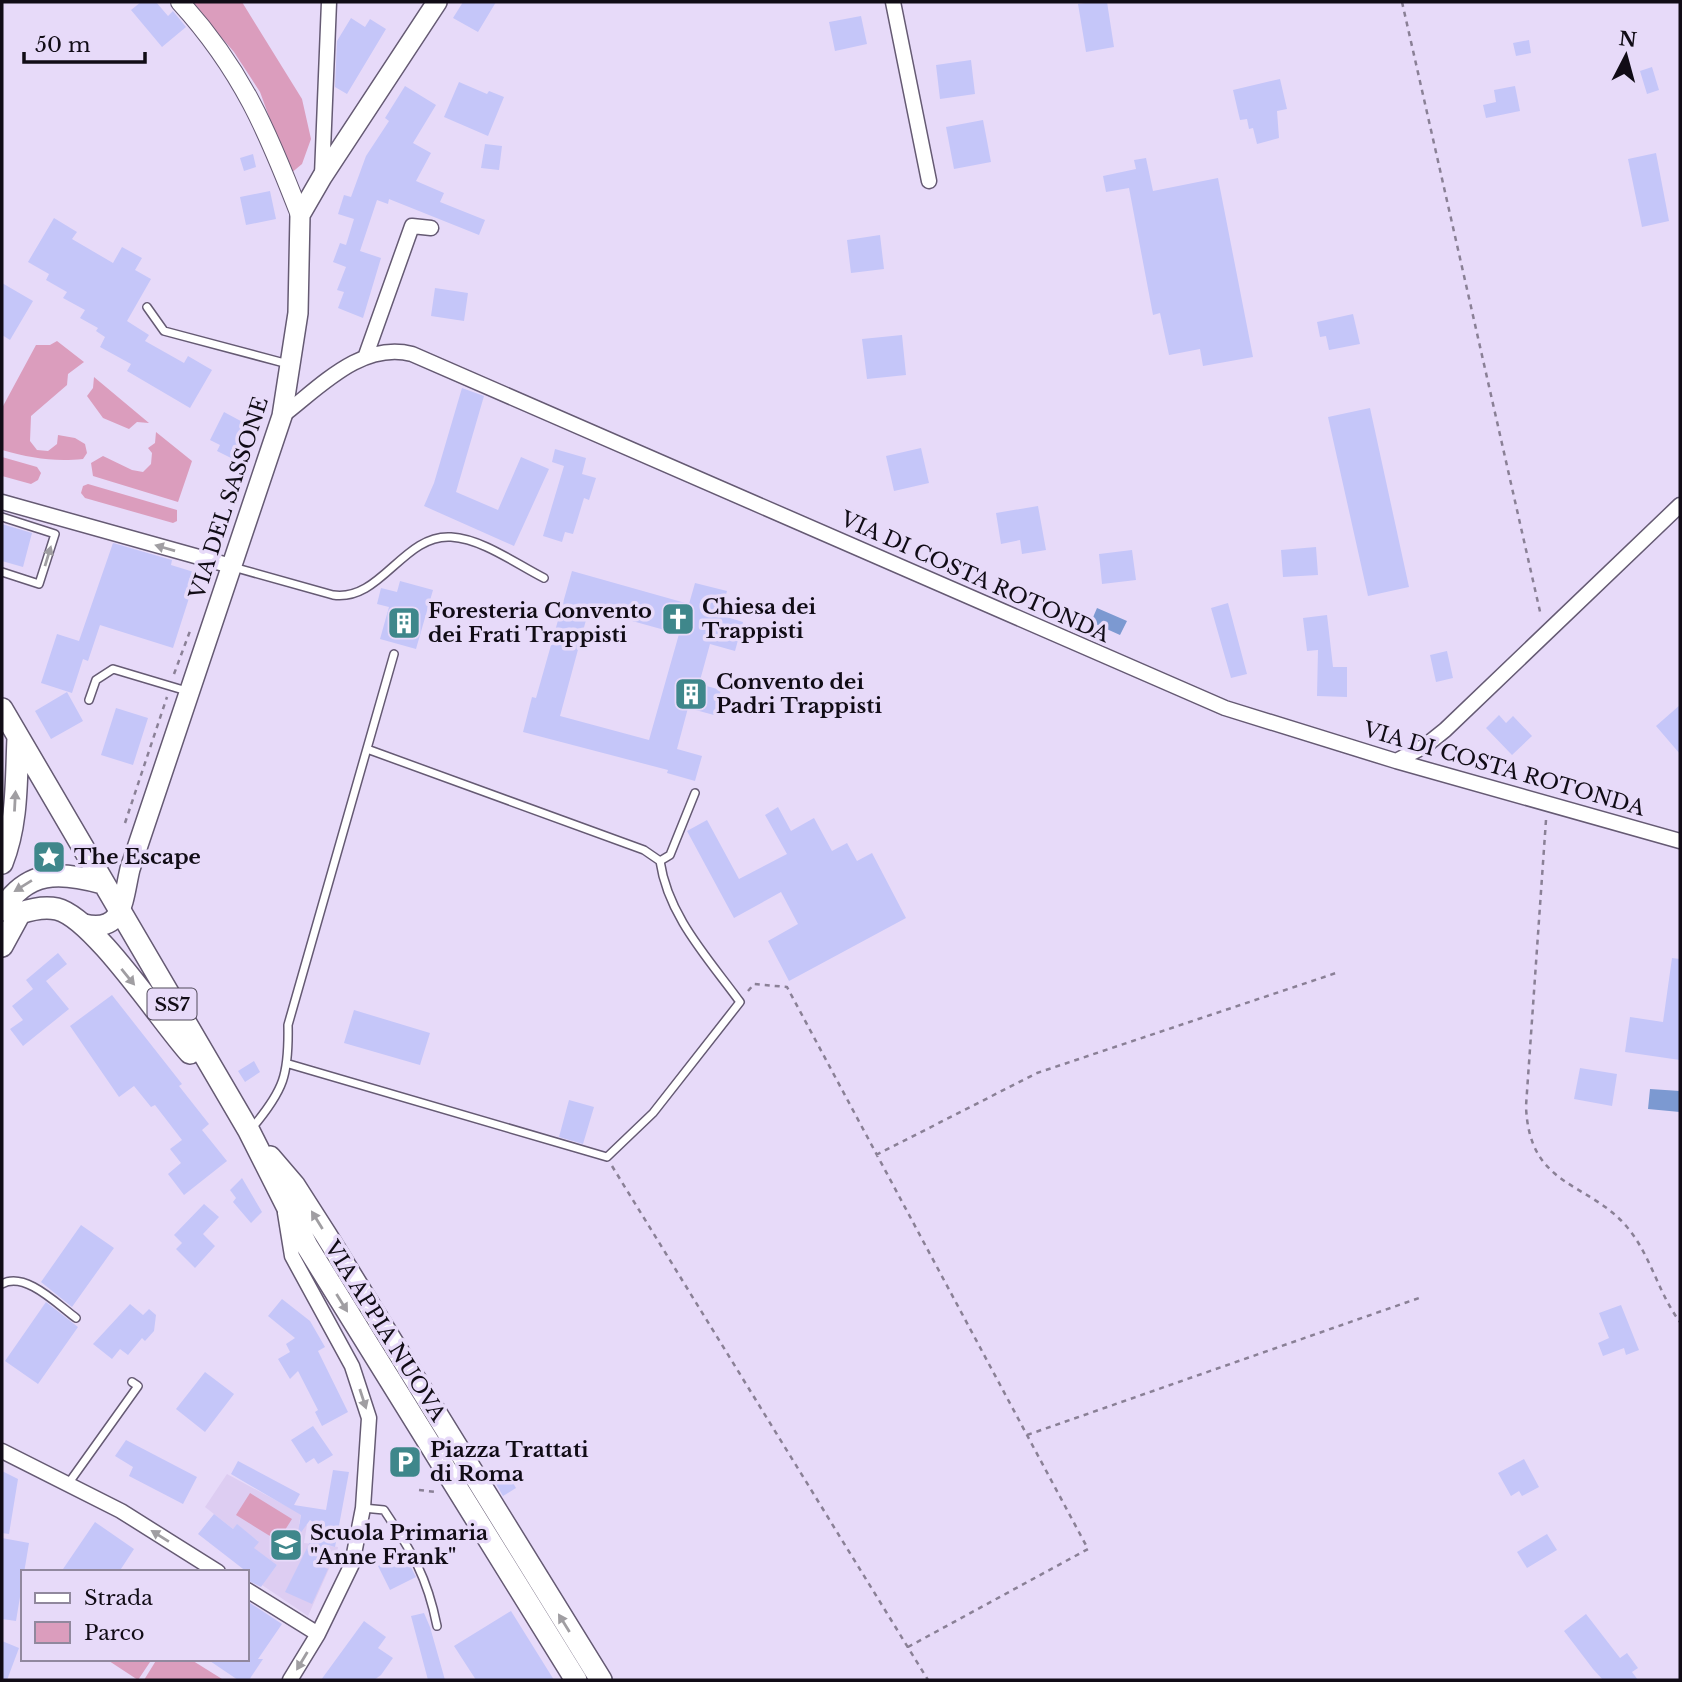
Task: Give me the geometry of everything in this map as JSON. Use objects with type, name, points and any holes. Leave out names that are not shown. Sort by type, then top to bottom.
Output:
[{"type":"main road","name":"VIA DEL SASSONE","points":[[120,912],[130,869],[282,416],[292,365],[301,283],[300,215],[321,177],[438,2]]},
{"type":"main road","name":"VIA APPIA NUOVA","points":[[2,709],[249,1131],[307,1246],[576,1680]]},
{"type":"main road","points":[[2,863],[10,843],[15,814],[18,738]]},
{"type":"main road","points":[[2,910],[17,888],[37,878],[78,876],[102,883],[113,882],[130,869]]},
{"type":"main road","points":[[2,946],[20,913],[37,908],[59,909],[84,924],[99,928],[111,923],[120,912]]},
{"type":"main road","points":[[84,924],[179,1041],[228,1095]]},
{"type":"main road","name":"VIA APPIA NUOVA","points":[[249,1131],[294,1185],[601,1680]]},
{"type":"street","points":[[180,2],[228,61],[248,93],[266,126],[300,215]]},
{"type":"street","points":[[321,177],[329,2]]},
{"type":"street","points":[[893,2],[929,181]]},
{"type":"street","points":[[282,416],[366,355],[412,226],[431,228]]},
{"type":"street","name":"VIA DI COSTA ROTONDA","points":[[366,355],[394,350],[420,356],[1202,699],[1396,761],[1680,841]]},
{"type":"street","points":[[2,502],[231,566]]},
{"type":"street","points":[[1396,761],[1425,746],[1445,730],[1680,505]]},
{"type":"street","points":[[283,1201],[292,1255],[352,1366],[369,1418],[363,1508],[352,1564],[318,1634],[290,1680]]},
{"type":"street","points":[[2,1451],[121,1511],[215,1570]]},
{"type":"street","points":[[248,1591],[318,1634]]},
{"type":"lane","points":[[147,307],[164,331],[292,365]]},
{"type":"lane","points":[[2,517],[55,534],[39,584],[2,572]]},
{"type":"lane","points":[[231,566],[333,595],[349,596],[366,588],[425,543],[451,537],[479,545],[544,578]]},
{"type":"lane","points":[[249,1131],[272,1104],[289,1064],[288,1025],[394,654]]},
{"type":"lane","points":[[89,700],[96,680],[113,669],[190,692]]},
{"type":"lane","points":[[289,1064],[607,1157],[653,1113],[740,1002],[673,908],[663,882],[660,861],[644,850],[367,749]]},
{"type":"lane","points":[[660,861],[670,855],[695,793]]},
{"type":"lane","points":[[2,1284],[12,1280],[25,1282],[76,1318]]},
{"type":"lane","points":[[68,1484],[138,1386],[132,1382]]},
{"type":"lane","points":[[363,1508],[384,1510],[407,1545],[429,1587],[437,1626]]},
{"type":"path","points":[[1402,2],[1545,634]]},
{"type":"path","points":[[124,827],[184,645]]},
{"type":"path","points":[[1548,803],[1526,1106],[1529,1132],[1533,1147],[1546,1165],[1628,1227],[1642,1249],[1666,1302],[1680,1322]]},
{"type":"path","points":[[876,1154],[1037,1073],[1339,972]]},
{"type":"path","points":[[740,1002],[754,984],[787,987],[1088,1549],[908,1647]]},
{"type":"path","points":[[607,1157],[928,1680]]},
{"type":"path","points":[[1027,1435],[1419,1298]]},
{"type":"shaded area","name":"Scuola Primaria \"Anne Frank\"","points":[[227,1474],[301,1514],[299,1524],[307,1525],[304,1543],[338,1547],[336,1562],[332,1562],[308,1616],[262,1585],[277,1565],[253,1548],[258,1541],[237,1525],[233,1529],[205,1507]]},
{"type":"green space","points":[[191,2],[242,2],[302,99],[311,139],[302,164],[290,174],[260,92],[234,52]]},
{"type":"green space","points":[[57,341],[84,362],[68,374],[67,385],[31,416],[30,441],[37,450],[48,451],[57,444],[58,435],[75,438],[85,444],[87,453],[83,459],[52,460],[2,450],[2,408],[36,345],[50,345]]},
{"type":"green space","points":[[94,377],[149,423],[137,422],[129,429],[103,418],[87,396],[93,388]]},
{"type":"green space","points":[[156,432],[192,461],[178,502],[93,476],[91,463],[103,456],[132,470],[143,472],[151,464],[152,453],[148,448],[155,443]]},
{"type":"green space","points":[[2,457],[37,467],[41,473],[38,480],[31,484],[2,476]]},
{"type":"green space","points":[[88,484],[177,510],[177,521],[173,523],[85,498],[81,493],[83,486]]},
{"type":"green space","points":[[250,1493],[292,1519],[278,1541],[236,1515]]},
{"type":"green space","points":[[109,1661],[151,1661],[138,1680]]},
{"type":"green space","points":[[156,1661],[193,1661],[222,1679],[144,1680]]},
{"type":"water","points":[[1097,608],[1127,621],[1120,635],[1091,622]]},
{"type":"water","points":[[1650,1089],[1680,1091],[1680,1112],[1648,1109]]},
{"type":"building","points":[[141,2],[156,2],[168,16],[173,11],[186,27],[162,47],[131,10]]},
{"type":"building","points":[[463,2],[496,2],[478,32],[453,18]]},
{"type":"building","points":[[1107,2],[1114,47],[1086,52],[1078,4]]},
{"type":"building","points":[[861,16],[867,44],[835,51],[829,22]]},
{"type":"building","points":[[351,18],[365,27],[370,19],[386,29],[347,94],[335,87],[337,41]]},
{"type":"building","points":[[1529,40],[1531,53],[1516,56],[1513,43]]},
{"type":"building","points":[[971,60],[975,94],[940,99],[936,65]]},
{"type":"building","points":[[1652,67],[1659,90],[1647,94],[1640,71]]},
{"type":"building","points":[[1280,79],[1287,109],[1277,111],[1279,138],[1257,144],[1253,128],[1249,129],[1247,119],[1240,120],[1233,90]]},
{"type":"building","points":[[459,82],[487,94],[489,91],[504,97],[488,136],[444,117]]},
{"type":"building","points":[[405,86],[436,105],[413,143],[431,153],[416,181],[444,193],[440,202],[485,220],[479,235],[389,199],[388,204],[377,200],[360,251],[381,258],[363,318],[338,308],[344,292],[337,290],[346,267],[333,262],[340,243],[346,245],[354,219],[338,214],[344,195],[351,197],[366,156],[389,121],[385,118]]},
{"type":"building","points":[[1515,86],[1520,111],[1486,118],[1483,105],[1496,102],[1494,90]]},
{"type":"building","points":[[983,120],[991,162],[954,169],[946,127]]},
{"type":"building","points":[[485,144],[502,146],[499,170],[481,168]]},
{"type":"building","points":[[1656,153],[1669,221],[1642,227],[1628,159]]},
{"type":"building","points":[[253,154],[256,167],[244,171],[240,158]]},
{"type":"building","points":[[1146,158],[1153,191],[1218,178],[1253,357],[1203,366],[1200,349],[1169,355],[1160,313],[1153,315],[1129,188],[1106,192],[1103,176],[1136,169],[1134,160]]},
{"type":"building","points":[[270,191],[276,219],[246,225],[240,197]]},
{"type":"building","points":[[54,218],[77,232],[72,239],[113,263],[122,247],[142,258],[135,270],[151,279],[127,321],[149,335],[145,341],[184,363],[188,356],[212,370],[190,408],[127,371],[131,364],[100,347],[105,337],[96,331],[98,328],[80,318],[85,310],[63,298],[67,292],[46,280],[49,274],[28,262]]},
{"type":"building","points":[[880,235],[884,269],[851,273],[847,240]]},
{"type":"building","points":[[2,283],[33,301],[10,340],[2,335]]},
{"type":"building","points":[[435,288],[468,293],[464,321],[431,316]]},
{"type":"building","points":[[1353,314],[1360,344],[1329,350],[1326,336],[1320,337],[1317,322]]},
{"type":"building","points":[[902,335],[906,375],[867,379],[862,339]]},
{"type":"building","points":[[462,388],[484,396],[456,492],[498,510],[521,457],[549,469],[514,546],[424,506],[434,483]]},
{"type":"building","points":[[1370,408],[1409,587],[1368,596],[1328,417]]},
{"type":"building","points":[[224,412],[250,426],[233,459],[217,451],[220,445],[210,440]]},
{"type":"building","points":[[921,448],[929,483],[894,491],[886,456]]},
{"type":"building","points":[[555,449],[586,458],[582,474],[596,478],[589,500],[584,498],[573,534],[565,532],[562,542],[543,536],[564,466],[552,462]]},
{"type":"building","points":[[1038,506],[1046,550],[1022,554],[1020,540],[1001,544],[996,513]]},
{"type":"building","points":[[2,524],[32,533],[23,567],[2,561]]},
{"type":"building","points":[[113,543],[172,560],[171,565],[197,573],[173,648],[100,625],[88,661],[83,659],[72,693],[41,683],[57,634],[79,641]]},
{"type":"building","points":[[1316,547],[1318,575],[1283,577],[1281,550]]},
{"type":"building","points":[[1132,550],[1136,580],[1102,584],[1099,554]]},
{"type":"building","points":[[572,571],[689,604],[695,583],[727,591],[720,615],[743,622],[735,651],[710,644],[699,684],[721,690],[714,715],[688,708],[677,749],[702,756],[695,781],[667,773],[668,770],[523,732],[532,697],[536,698]],"holes":[[[589,609],[679,634],[649,740],[560,716]]]},
{"type":"building","name":"Foresteria Convento dei Frati Trappisti","points":[[400,581],[433,590],[416,649],[380,639],[389,607],[377,604],[381,588],[397,592]]},
{"type":"building","points":[[1228,603],[1247,674],[1231,678],[1211,608]]},
{"type":"building","points":[[1327,615],[1333,667],[1347,667],[1347,697],[1317,696],[1318,650],[1307,651],[1303,618]]},
{"type":"building","points":[[1447,651],[1453,678],[1436,682],[1430,655]]},
{"type":"building","points":[[67,692],[83,721],[51,739],[35,711]]},
{"type":"building","points":[[1680,705],[1680,754],[1656,726]]},
{"type":"building","points":[[116,708],[148,718],[133,765],[101,755]]},
{"type":"building","points":[[1499,715],[1506,723],[1513,716],[1532,736],[1512,755],[1486,728]]},
{"type":"building","points":[[778,807],[791,831],[814,818],[832,851],[847,843],[857,861],[872,853],[906,918],[789,981],[768,941],[798,924],[781,892],[734,918],[687,831],[707,820],[739,879],[787,854],[765,815]]},
{"type":"building","points":[[58,953],[67,964],[46,981],[69,1009],[23,1046],[10,1029],[23,1020],[12,1006],[33,989],[26,980]]},
{"type":"building","points":[[1672,958],[1680,959],[1680,1060],[1625,1052],[1630,1017],[1663,1022]]},
{"type":"building","points":[[112,995],[182,1084],[179,1086],[209,1124],[202,1130],[227,1161],[184,1195],[168,1174],[181,1163],[170,1149],[182,1140],[155,1105],[151,1107],[134,1086],[119,1097],[70,1026]]},
{"type":"building","points":[[354,1010],[430,1033],[420,1065],[344,1043]]},
{"type":"building","points":[[254,1061],[260,1072],[245,1082],[238,1071]]},
{"type":"building","points":[[1580,1068],[1617,1074],[1612,1106],[1574,1099]]},
{"type":"building","points":[[569,1100],[594,1107],[583,1144],[559,1137]]},
{"type":"building","points":[[242,1178],[262,1212],[251,1223],[233,1202],[236,1198],[230,1190]]},
{"type":"building","points":[[204,1204],[219,1217],[203,1234],[215,1246],[195,1268],[176,1249],[182,1243],[174,1235]]},
{"type":"building","points":[[81,1225],[114,1248],[72,1307],[41,1282]]},
{"type":"building","points":[[282,1299],[310,1321],[325,1347],[318,1351],[348,1412],[322,1426],[315,1412],[318,1410],[298,1371],[290,1379],[278,1359],[290,1352],[286,1344],[295,1338],[268,1316]]},
{"type":"building","points":[[46,1302],[78,1327],[38,1384],[5,1361]]},
{"type":"building","points":[[130,1304],[143,1315],[149,1309],[156,1315],[154,1331],[145,1341],[142,1338],[128,1355],[120,1349],[112,1359],[93,1344]]},
{"type":"building","points":[[1621,1305],[1639,1350],[1626,1355],[1624,1348],[1603,1356],[1598,1343],[1609,1338],[1599,1313]]},
{"type":"building","points":[[205,1372],[234,1394],[205,1432],[176,1409]]},
{"type":"building","points":[[313,1426],[333,1455],[318,1464],[314,1458],[306,1463],[291,1440]]},
{"type":"building","points":[[126,1440],[197,1477],[183,1504],[129,1476],[133,1467],[115,1456]]},
{"type":"building","points":[[1524,1459],[1539,1487],[1522,1496],[1519,1491],[1511,1496],[1498,1473]]},
{"type":"building","points":[[238,1461],[300,1494],[294,1505],[326,1510],[333,1470],[349,1472],[335,1547],[328,1545],[318,1565],[328,1569],[312,1604],[285,1592],[318,1526],[310,1520],[297,1538],[301,1515],[231,1474]]},
{"type":"building","points":[[2,1471],[18,1479],[9,1534],[2,1533]]},
{"type":"building","points":[[509,1476],[516,1488],[503,1496],[496,1484]]},
{"type":"building","points":[[214,1514],[233,1529],[237,1524],[259,1542],[254,1548],[277,1565],[261,1587],[248,1580],[248,1570],[198,1534]]},
{"type":"building","points":[[95,1522],[134,1549],[120,1570],[62,1570]]},
{"type":"building","points":[[1547,1534],[1557,1550],[1527,1568],[1517,1552]]},
{"type":"building","points":[[2,1538],[29,1543],[24,1570],[21,1570],[16,1621],[2,1619]]},
{"type":"building","points":[[403,1552],[416,1577],[390,1590],[378,1566]]},
{"type":"building","points":[[248,1602],[282,1624],[258,1659],[263,1659],[249,1680],[238,1680],[210,1661],[248,1661]]},
{"type":"building","points":[[511,1611],[554,1680],[476,1680],[454,1646]]},
{"type":"building","points":[[424,1613],[445,1680],[428,1680],[411,1616]]},
{"type":"building","points":[[1586,1614],[1620,1658],[1627,1653],[1638,1668],[1632,1672],[1638,1680],[1603,1680],[1593,1669],[1564,1631]]},
{"type":"building","points":[[364,1621],[386,1637],[378,1648],[393,1658],[381,1675],[374,1680],[321,1680]]},
{"type":"building","points":[[2,1641],[19,1648],[7,1680],[2,1680]]},
{"type":"place","name":"Chiesa dei Trappisti","points":[[678,619]]},
{"type":"place","name":"Foresteria Convento dei Frati Trappisti","points":[[404,623]]},
{"type":"place","name":"Convento dei Padri Trappisti","points":[[691,694]]},
{"type":"place","name":"The Escape","points":[[49,857]]},
{"type":"place","name":"Piazza Trattati di Roma","points":[[405,1462]]},
{"type":"place","name":"Scuola Primaria \"Anne Frank\"","points":[[286,1545]]}]
